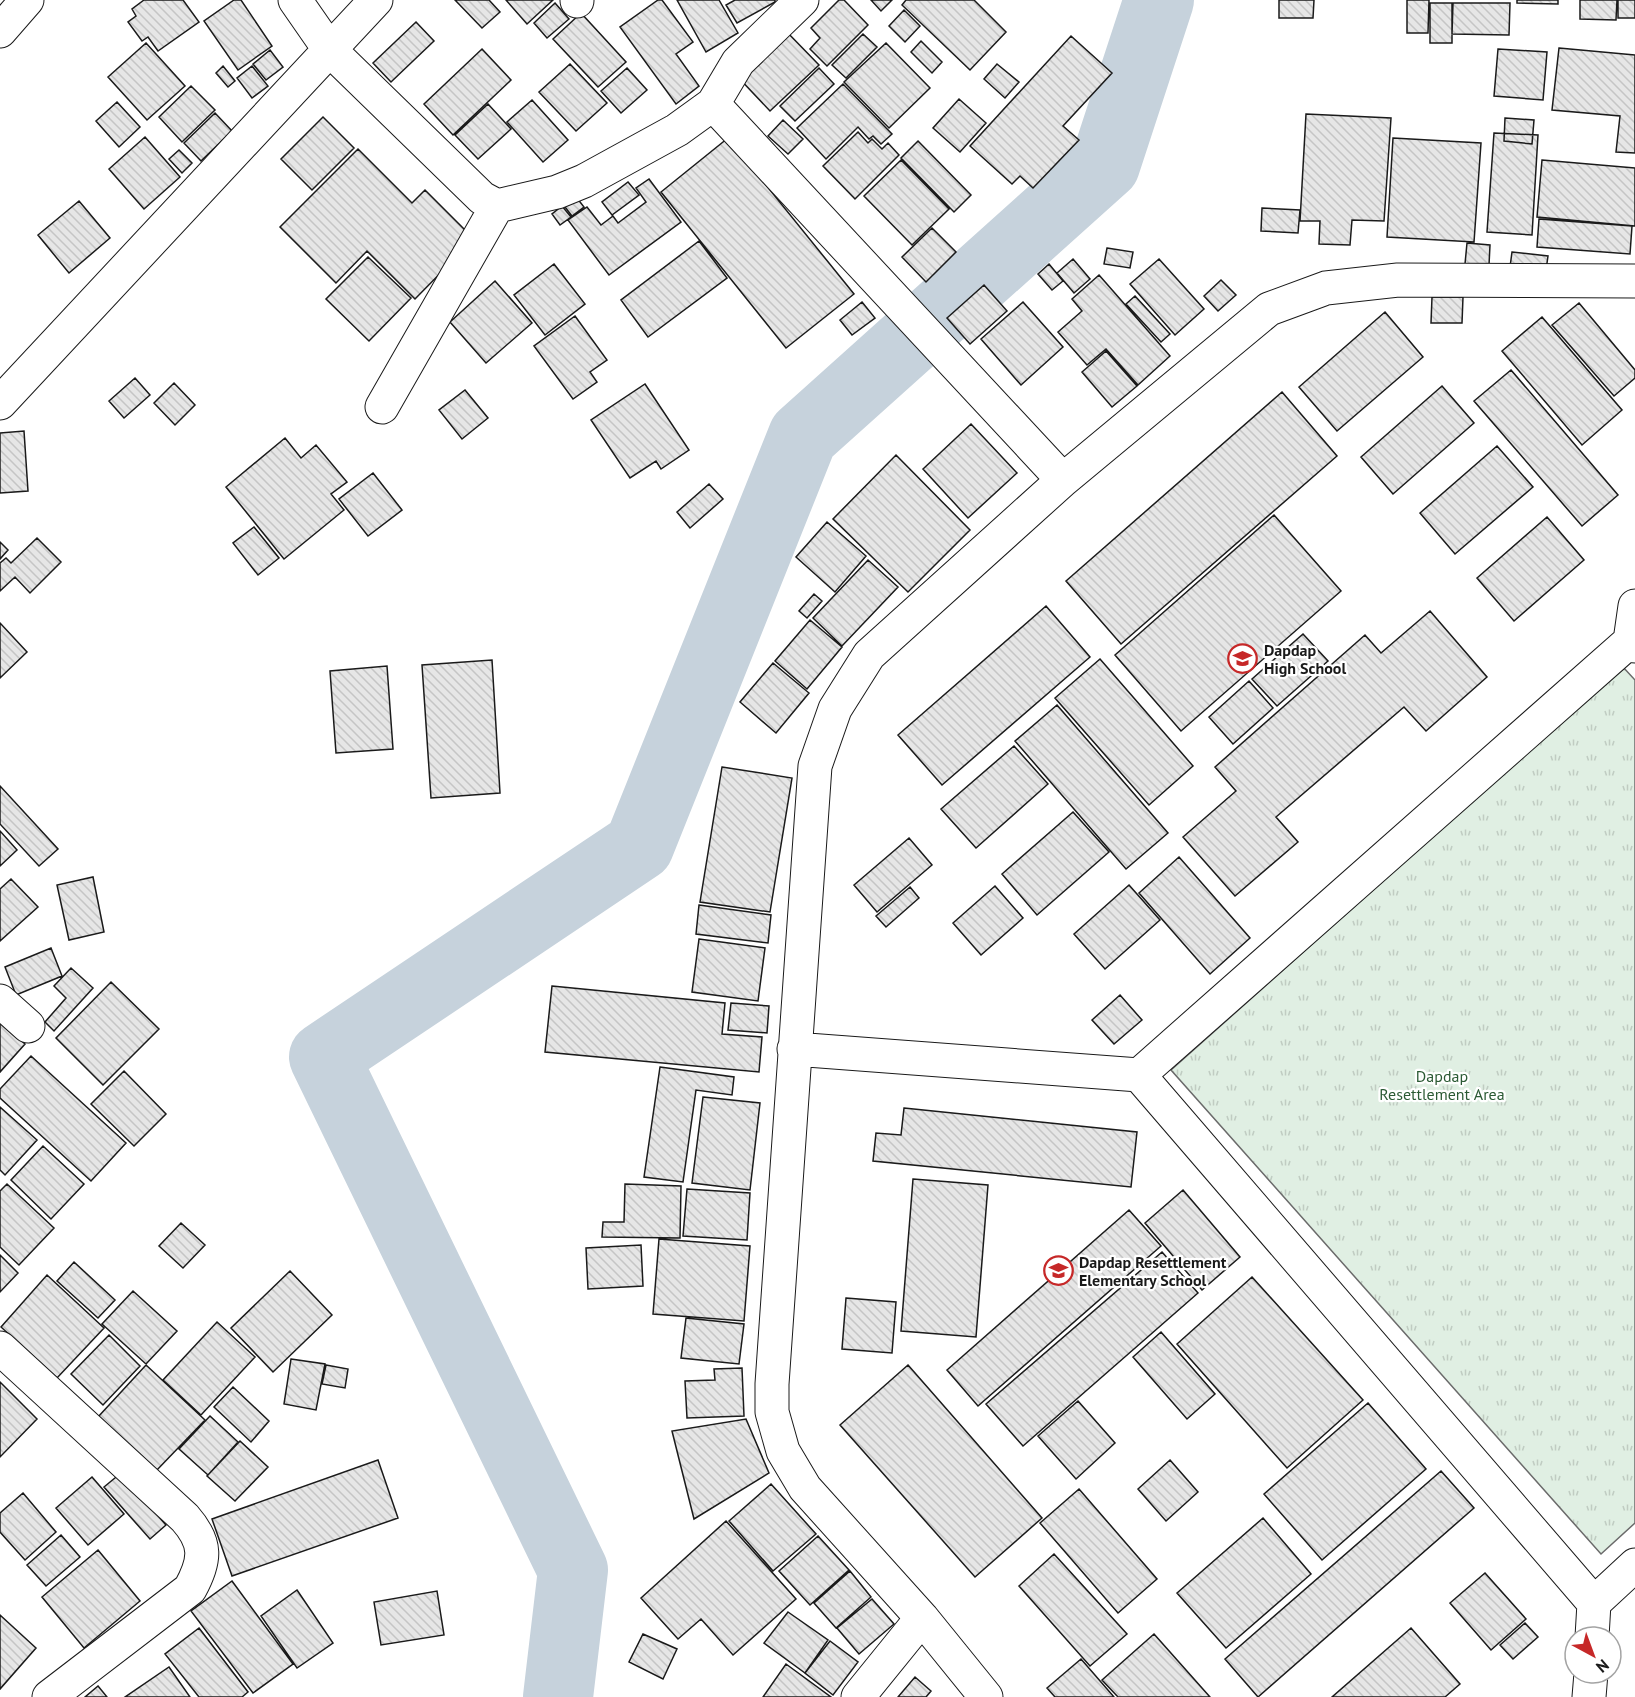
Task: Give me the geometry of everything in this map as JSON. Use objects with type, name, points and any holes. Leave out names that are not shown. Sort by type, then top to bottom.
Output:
[{"type":"street","points":[[295,0],[329,49],[482,198],[497,206],[557,192],[584,181],[677,130],[713,105],[738,62],[802,0]]},
{"type":"street","points":[[0,404],[375,0]]},
{"type":"street","points":[[0,31],[26,2]]},
{"type":"street","points":[[713,105],[1063,480]]},
{"type":"street","points":[[381,407],[497,206]]},
{"type":"street","points":[[986,1697],[922,1618],[805,1488],[783,1451],[772,1412],[772,1384],[814,766],[834,708],[869,655],[1063,480],[1269,309],[1326,288],[1398,280],[1635,281]]},
{"type":"street","points":[[1139,1075],[1633,643],[1635,606]]},
{"type":"street","points":[[0,1001],[28,1026]]},
{"type":"street","points":[[794,1049],[1139,1075],[1594,1603]]},
{"type":"street","points":[[0,1348],[185,1518],[196,1531],[202,1551],[201,1570],[190,1589],[49,1697]]},
{"type":"street","points":[[1593,1625],[1594,1603],[1635,1565]]},
{"type":"street","points":[[858,1697],[922,1618]]},
{"type":"green space","name":"Dapdap Resettlement Area","points":[[1623,667],[1635,680],[1635,1523],[1601,1554],[1171,1070]]},
{"type":"building","points":[[144,0],[183,0],[199,22],[158,51],[148,37],[142,41],[128,22],[136,16],[132,9]]},
{"type":"building","points":[[234,0],[241,0],[272,46],[238,70],[204,21]]},
{"type":"building","points":[[455,0],[489,0],[500,12],[482,28]]},
{"type":"building","points":[[506,0],[553,0],[527,24]]},
{"type":"building","points":[[658,0],[662,0],[693,42],[676,54],[699,86],[676,104],[620,27]]},
{"type":"building","points":[[677,0],[719,0],[738,33],[706,52]]},
{"type":"building","points":[[735,0],[775,0],[775,2],[737,23],[726,5]]},
{"type":"building","points":[[839,0],[844,0],[868,25],[827,66],[810,49],[820,38],[811,28]]},
{"type":"building","points":[[871,0],[892,0],[881,11]]},
{"type":"building","points":[[906,0],[974,0],[1006,32],[970,70],[902,5]]},
{"type":"building","points":[[1279,0],[1314,0],[1313,18],[1279,18]]},
{"type":"building","points":[[1407,0],[1429,0],[1428,33],[1407,33]]},
{"type":"building","points":[[1517,0],[1558,0],[1558,4],[1517,3]]},
{"type":"building","points":[[1580,0],[1617,0],[1616,20],[1580,19]]},
{"type":"building","points":[[1618,0],[1635,0],[1635,18],[1618,18]]},
{"type":"building","points":[[555,3],[569,19],[547,38],[534,23]]},
{"type":"building","points":[[1430,3],[1452,3],[1452,43],[1430,43]]},
{"type":"building","points":[[1453,3],[1510,3],[1509,35],[1452,34]]},
{"type":"building","points":[[904,10],[920,26],[905,42],[889,26]]},
{"type":"building","points":[[581,13],[626,62],[598,87],[553,39]]},
{"type":"building","points":[[416,22],[434,41],[391,82],[373,63]]},
{"type":"building","points":[[784,29],[819,65],[770,111],[736,75]]},
{"type":"building","points":[[863,34],[877,47],[846,78],[832,65]]},
{"type":"building","points":[[1071,36],[1112,73],[1063,126],[1079,140],[1033,188],[1020,176],[1012,184],[970,146]]},
{"type":"building","points":[[921,41],[942,62],[932,73],[911,52]]},
{"type":"building","points":[[146,43],[185,86],[147,120],[108,77]]},
{"type":"building","points":[[886,43],[930,88],[889,128],[844,82]]},
{"type":"building","points":[[1559,48],[1635,55],[1635,153],[1616,152],[1620,116],[1552,110]]},
{"type":"building","points":[[482,49],[511,80],[453,135],[424,104]]},
{"type":"building","points":[[1498,49],[1547,52],[1543,100],[1494,96]]},
{"type":"building","points":[[270,50],[283,67],[266,80],[253,64]]},
{"type":"building","points":[[570,64],[607,103],[576,131],[539,92]]},
{"type":"building","points":[[997,64],[1019,82],[1005,98],[984,79]]},
{"type":"building","points":[[223,66],[235,81],[228,87],[216,73]]},
{"type":"building","points":[[252,66],[268,86],[252,98],[237,78]]},
{"type":"building","points":[[627,68],[647,90],[621,113],[601,91]]},
{"type":"building","points":[[819,68],[834,84],[795,121],[780,106]]},
{"type":"building","points":[[843,84],[892,134],[881,144],[873,136],[869,139],[858,127],[826,159],[797,128]]},
{"type":"building","points":[[191,86],[215,110],[182,142],[159,117]]},
{"type":"building","points":[[959,99],[986,123],[960,152],[933,128]]},
{"type":"building","points":[[532,100],[568,140],[543,162],[507,122]]},
{"type":"building","points":[[117,102],[140,127],[119,147],[96,121]]},
{"type":"building","points":[[488,104],[511,129],[478,159],[455,135]]},
{"type":"building","points":[[215,113],[232,131],[201,161],[184,143]]},
{"type":"building","points":[[1306,114],[1391,118],[1384,221],[1352,220],[1350,245],[1319,244],[1320,221],[1300,221]]},
{"type":"building","points":[[323,117],[354,148],[312,190],[281,159]]},
{"type":"building","points":[[1505,118],[1534,120],[1532,144],[1504,141]]},
{"type":"building","points":[[783,120],[803,139],[788,154],[768,136]]},
{"type":"building","points":[[858,132],[868,143],[872,139],[882,149],[888,143],[899,155],[855,199],[823,166]]},
{"type":"building","points":[[1494,133],[1538,135],[1532,235],[1487,232]]},
{"type":"building","points":[[145,137],[180,177],[144,209],[109,169]]},
{"type":"building","points":[[728,138],[854,294],[786,348],[661,192]]},
{"type":"building","points":[[1393,138],[1481,143],[1474,242],[1387,237]]},
{"type":"building","points":[[918,141],[971,195],[954,212],[901,158]]},
{"type":"building","points":[[358,149],[412,203],[425,190],[474,239],[415,299],[367,251],[336,283],[280,227]]},
{"type":"building","points":[[179,150],[192,163],[182,173],[169,159]]},
{"type":"building","points":[[901,160],[949,209],[912,245],[864,196]]},
{"type":"building","points":[[1542,160],[1635,168],[1635,226],[1537,217]]},
{"type":"building","points":[[649,179],[681,222],[609,275],[568,220],[587,207],[601,225],[613,216],[618,223],[646,202],[636,188]]},
{"type":"building","points":[[628,182],[639,195],[612,215],[602,202]]},
{"type":"building","points":[[577,198],[584,207],[572,216],[565,207]]},
{"type":"building","points":[[79,201],[110,238],[69,273],[38,235]]},
{"type":"building","points":[[562,206],[571,217],[560,225],[552,214]]},
{"type":"building","points":[[1262,208],[1300,210],[1298,233],[1261,231]]},
{"type":"building","points":[[1539,219],[1632,226],[1630,254],[1537,247]]},
{"type":"building","points":[[932,228],[956,252],[926,282],[902,257]]},
{"type":"building","points":[[699,241],[727,278],[648,337],[621,300]]},
{"type":"building","points":[[1467,243],[1490,245],[1489,265],[1465,264]]},
{"type":"building","points":[[1107,248],[1133,252],[1130,268],[1104,264]]},
{"type":"building","points":[[1512,252],[1548,256],[1546,270],[1510,267]]},
{"type":"building","points":[[368,257],[411,298],[369,341],[326,299]]},
{"type":"building","points":[[1073,259],[1090,279],[1074,293],[1057,273]]},
{"type":"building","points":[[1159,259],[1204,309],[1175,335],[1130,284]]},
{"type":"building","points":[[554,264],[585,304],[545,335],[514,295]]},
{"type":"building","points":[[1049,264],[1063,281],[1052,290],[1038,274]]},
{"type":"building","points":[[1099,275],[1170,356],[1138,385],[1106,349],[1087,365],[1058,332],[1082,311],[1072,299]]},
{"type":"building","points":[[1221,280],[1236,295],[1218,311],[1204,296]]},
{"type":"building","points":[[495,281],[532,323],[486,363],[450,322]]},
{"type":"building","points":[[984,285],[1007,311],[970,344],[947,318]]},
{"type":"building","points":[[1135,296],[1170,334],[1161,342],[1126,304]]},
{"type":"building","points":[[1432,297],[1463,297],[1462,323],[1431,323]]},
{"type":"building","points":[[862,302],[875,318],[852,335],[840,320]]},
{"type":"building","points":[[1023,302],[1063,347],[1021,385],[981,339]]},
{"type":"building","points":[[1579,303],[1635,370],[1635,378],[1614,396],[1552,325]]},
{"type":"building","points":[[1385,312],[1423,357],[1337,431],[1299,387]]},
{"type":"building","points":[[575,316],[607,360],[590,372],[597,382],[573,399],[534,346]]},
{"type":"building","points":[[1542,317],[1622,410],[1582,445],[1502,351]]},
{"type":"building","points":[[1106,351],[1137,386],[1112,407],[1082,372]]},
{"type":"building","points":[[1511,370],[1618,495],[1582,526],[1474,401]]},
{"type":"building","points":[[135,378],[150,395],[124,418],[109,401]]},
{"type":"building","points":[[174,383],[195,405],[175,425],[154,403]]},
{"type":"building","points":[[645,384],[689,450],[661,469],[656,461],[630,478],[591,420]]},
{"type":"building","points":[[1442,386],[1474,423],[1393,494],[1361,457]]},
{"type":"building","points":[[465,390],[488,418],[462,439],[439,410]]},
{"type":"building","points":[[1282,392],[1337,456],[1121,644],[1066,581]]},
{"type":"building","points":[[971,424],[1017,473],[968,518],[923,469]]},
{"type":"building","points":[[24,431],[28,491],[0,493],[0,433]]},
{"type":"building","points":[[285,438],[301,458],[316,445],[347,482],[331,494],[344,510],[284,559],[226,487]]},
{"type":"building","points":[[1497,446],[1533,487],[1455,554],[1420,513]]},
{"type":"building","points":[[896,455],[970,530],[908,592],[833,519]]},
{"type":"building","points":[[373,473],[402,510],[368,536],[339,499]]},
{"type":"building","points":[[709,484],[723,499],[690,528],[677,512]]},
{"type":"building","points":[[1274,515],[1341,591],[1181,731],[1115,655]]},
{"type":"building","points":[[1547,517],[1584,560],[1514,621],[1477,578]]},
{"type":"building","points":[[827,522],[866,556],[835,592],[796,557]]},
{"type":"building","points":[[254,527],[279,558],[258,575],[233,543]]},
{"type":"building","points":[[37,538],[61,562],[30,593],[15,577],[0,591],[0,563],[6,558],[11,563]]},
{"type":"building","points":[[0,542],[8,550],[0,559]]},
{"type":"building","points":[[868,560],[898,587],[842,646],[813,618]]},
{"type":"building","points":[[814,594],[822,601],[807,618],[799,611]]},
{"type":"building","points":[[1046,606],[1090,657],[942,785],[898,735]]},
{"type":"building","points":[[1430,611],[1487,677],[1426,731],[1404,707],[1276,817],[1298,842],[1235,896],[1183,837],[1236,791],[1215,767],[1365,635],[1381,653]]},
{"type":"building","points":[[810,620],[842,647],[807,689],[775,661]]},
{"type":"building","points":[[0,623],[27,652],[0,678]]},
{"type":"building","points":[[1303,634],[1328,661],[1277,706],[1252,679]]},
{"type":"building","points":[[1100,659],[1193,766],[1149,805],[1055,698]]},
{"type":"building","points":[[492,660],[500,793],[431,798],[422,665]]},
{"type":"building","points":[[773,663],[809,693],[776,733],[740,702]]},
{"type":"building","points":[[387,666],[393,749],[336,753],[330,671]]},
{"type":"building","points":[[1249,681],[1273,708],[1233,744],[1209,717]]},
{"type":"building","points":[[1057,705],[1168,833],[1126,869],[1015,741]]},
{"type":"building","points":[[1014,746],[1048,784],[976,848],[941,809]]},
{"type":"building","points":[[722,767],[792,778],[770,912],[700,902]]},
{"type":"building","points":[[0,786],[58,849],[39,866],[0,824]]},
{"type":"building","points":[[1073,812],[1109,852],[1037,915],[1002,874]]},
{"type":"building","points":[[0,831],[17,850],[0,866]]},
{"type":"building","points":[[909,838],[932,865],[877,912],[854,885]]},
{"type":"building","points":[[1179,857],[1250,938],[1210,974],[1139,893]]},
{"type":"building","points":[[93,877],[104,932],[69,940],[57,885]]},
{"type":"building","points":[[11,879],[38,907],[0,941],[0,889]]},
{"type":"building","points":[[1129,885],[1160,920],[1105,969],[1074,934]]},
{"type":"building","points":[[995,886],[1023,918],[981,955],[953,923]]},
{"type":"building","points":[[910,887],[919,898],[886,927],[876,916]]},
{"type":"building","points":[[699,905],[771,915],[768,943],[696,934]]},
{"type":"building","points":[[699,939],[765,948],[758,1001],[692,992]]},
{"type":"building","points":[[51,948],[62,976],[16,995],[5,967]]},
{"type":"building","points":[[71,968],[93,988],[54,1031],[45,1022],[66,998],[54,986]]},
{"type":"building","points":[[111,982],[159,1029],[103,1085],[56,1038]]},
{"type":"building","points":[[552,986],[725,1003],[722,1034],[762,1037],[759,1072],[545,1052]]},
{"type":"building","points":[[1120,995],[1142,1020],[1114,1044],[1092,1020]]},
{"type":"building","points":[[731,1003],[769,1006],[767,1033],[728,1030]]},
{"type":"building","points":[[0,1022],[25,1044],[0,1072]]},
{"type":"building","points":[[31,1056],[126,1143],[91,1181],[0,1098],[0,1089]]},
{"type":"building","points":[[660,1067],[734,1077],[732,1095],[696,1090],[683,1182],[644,1177]]},
{"type":"building","points":[[124,1071],[166,1114],[134,1146],[91,1104]]},
{"type":"building","points":[[703,1097],[760,1103],[750,1190],[692,1183]]},
{"type":"building","points":[[0,1107],[37,1140],[5,1175],[0,1170]]},
{"type":"building","points":[[904,1108],[1137,1132],[1131,1187],[873,1161],[876,1133],[901,1135]]},
{"type":"building","points":[[43,1146],[84,1184],[51,1219],[11,1180]]},
{"type":"building","points":[[913,1179],[988,1185],[976,1337],[901,1331]]},
{"type":"building","points":[[7,1184],[54,1228],[19,1265],[0,1247],[0,1191]]},
{"type":"building","points":[[625,1184],[681,1186],[680,1238],[602,1237],[603,1222],[624,1222]]},
{"type":"building","points":[[687,1189],[750,1193],[747,1240],[683,1236]]},
{"type":"building","points":[[1183,1190],[1240,1257],[1202,1290],[1145,1223]]},
{"type":"building","points":[[1129,1210],[1161,1246],[978,1406],[947,1370]]},
{"type":"building","points":[[181,1223],[205,1245],[183,1268],[159,1246]]},
{"type":"building","points":[[659,1239],[750,1246],[744,1321],[653,1314]]},
{"type":"building","points":[[641,1245],[643,1286],[588,1289],[586,1248]]},
{"type":"building","points":[[1162,1252],[1198,1293],[1023,1446],[986,1404]]},
{"type":"building","points":[[0,1255],[18,1273],[0,1292]]},
{"type":"building","points":[[74,1262],[115,1300],[98,1318],[57,1281]]},
{"type":"building","points":[[290,1271],[332,1315],[273,1372],[231,1328]]},
{"type":"building","points":[[47,1275],[104,1328],[57,1378],[1,1327]]},
{"type":"building","points":[[1252,1277],[1363,1400],[1287,1468],[1177,1344]]},
{"type":"building","points":[[133,1291],[177,1331],[146,1364],[102,1324]]},
{"type":"building","points":[[846,1298],[896,1302],[892,1353],[842,1349]]},
{"type":"building","points":[[686,1318],[744,1324],[739,1364],[681,1358]]},
{"type":"building","points":[[217,1322],[255,1357],[201,1415],[163,1380]]},
{"type":"building","points":[[1161,1332],[1215,1394],[1187,1419],[1133,1357]]},
{"type":"building","points":[[109,1335],[140,1366],[103,1405],[71,1374]]},
{"type":"building","points":[[291,1359],[325,1364],[316,1410],[284,1404]]},
{"type":"building","points":[[146,1365],[205,1420],[156,1471],[98,1417]]},
{"type":"building","points":[[326,1365],[348,1369],[345,1388],[322,1384]]},
{"type":"building","points":[[908,1365],[1042,1518],[975,1577],[840,1425]]},
{"type":"building","points":[[742,1368],[744,1416],[687,1418],[685,1381],[715,1380],[714,1369]]},
{"type":"building","points":[[0,1382],[37,1419],[0,1457]]},
{"type":"building","points":[[233,1387],[269,1421],[251,1442],[214,1407]]},
{"type":"building","points":[[1078,1401],[1115,1443],[1076,1479],[1038,1436]]},
{"type":"building","points":[[1368,1403],[1426,1469],[1322,1560],[1264,1494]]},
{"type":"building","points":[[210,1416],[238,1442],[208,1475],[179,1449]]},
{"type":"building","points":[[746,1419],[769,1473],[694,1519],[672,1431]]},
{"type":"building","points":[[240,1441],[268,1467],[235,1501],[207,1476]]},
{"type":"building","points":[[378,1460],[398,1518],[232,1576],[212,1519]]},
{"type":"building","points":[[1170,1460],[1198,1492],[1166,1521],[1138,1489]]},
{"type":"building","points":[[1441,1471],[1474,1508],[1258,1697],[1225,1659]]},
{"type":"building","points":[[121,1473],[166,1525],[150,1539],[104,1487]]},
{"type":"building","points":[[92,1477],[124,1514],[88,1545],[56,1508]]},
{"type":"building","points":[[771,1484],[816,1534],[773,1571],[729,1521]]},
{"type":"building","points":[[1079,1489],[1157,1579],[1118,1613],[1040,1523]]},
{"type":"building","points":[[23,1493],[56,1532],[25,1560],[0,1532],[0,1513]]},
{"type":"building","points":[[1263,1518],[1311,1574],[1226,1648],[1177,1593]]},
{"type":"building","points":[[726,1521],[796,1599],[733,1655],[701,1619],[678,1639],[641,1598]]},
{"type":"building","points":[[61,1535],[80,1557],[46,1586],[27,1565]]},
{"type":"building","points":[[818,1536],[849,1570],[810,1605],[779,1571]]},
{"type":"building","points":[[98,1550],[140,1601],[84,1648],[42,1597]]},
{"type":"building","points":[[1054,1554],[1127,1634],[1090,1666],[1019,1586]]},
{"type":"building","points":[[850,1571],[871,1597],[836,1628],[814,1603]]},
{"type":"building","points":[[1485,1573],[1526,1619],[1491,1650],[1450,1603]]},
{"type":"building","points":[[232,1581],[293,1664],[253,1693],[191,1611]]},
{"type":"building","points":[[297,1590],[333,1643],[297,1668],[261,1616]]},
{"type":"building","points":[[437,1591],[444,1635],[381,1645],[374,1602]]},
{"type":"building","points":[[872,1599],[894,1624],[859,1654],[837,1628]]},
{"type":"building","points":[[788,1612],[828,1640],[805,1673],[764,1643]]},
{"type":"building","points":[[0,1615],[36,1648],[0,1689]]},
{"type":"building","points":[[1525,1623],[1538,1637],[1513,1659],[1500,1645]]},
{"type":"building","points":[[199,1628],[248,1692],[242,1697],[199,1697],[165,1654]]},
{"type":"building","points":[[1411,1628],[1460,1684],[1445,1697],[1332,1697]]},
{"type":"building","points":[[643,1634],[677,1649],[663,1679],[629,1662]]},
{"type":"building","points":[[1154,1634],[1210,1697],[1118,1697],[1102,1680]]},
{"type":"building","points":[[830,1641],[858,1662],[833,1695],[805,1673]]},
{"type":"building","points":[[1081,1659],[1114,1697],[1055,1697],[1047,1688]]},
{"type":"building","points":[[786,1664],[831,1697],[763,1697]]},
{"type":"building","points":[[169,1667],[190,1697],[125,1697]]},
{"type":"building","points":[[915,1677],[931,1691],[926,1697],[898,1697]]},
{"type":"building","points":[[98,1686],[107,1697],[85,1697]]},
{"type":"waterway","points":[[558,1697],[573,1570],[324,1057],[639,846],[803,436],[1105,165],[1159,0]]},
{"type":"place","name":"Dapdap High School","points":[[1243,659]]},
{"type":"place","name":"Dapdap Resettlement Elementary School","points":[[1058,1271]]}]
